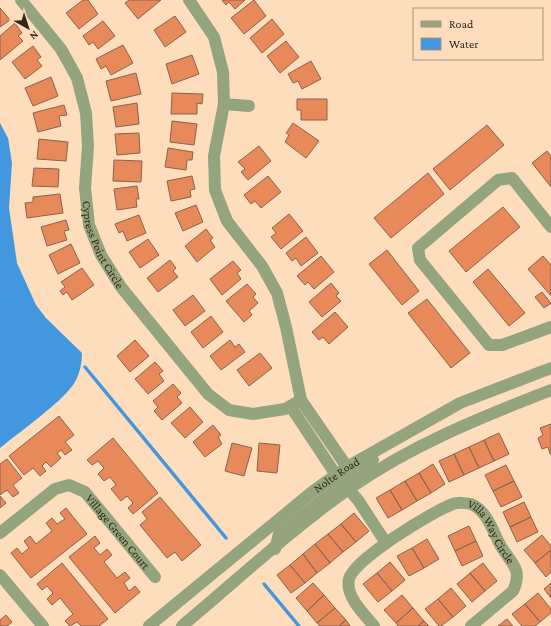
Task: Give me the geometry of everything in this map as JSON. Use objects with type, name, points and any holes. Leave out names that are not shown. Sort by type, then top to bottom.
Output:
[{"type":"street","name":"Cypress Point Circle","points":[[21,0],[61,49],[77,78],[86,113],[88,146],[85,188],[89,225],[100,255],[121,287],[208,394],[229,410],[253,414],[292,405]]},
{"type":"street","points":[[189,0],[214,37],[223,72],[224,104],[214,156],[216,190],[227,221],[262,266],[276,293],[286,327],[292,405],[325,468],[350,489],[363,503],[389,541]]},
{"type":"street","points":[[224,104],[249,106]]},
{"type":"street","points":[[551,227],[512,178],[498,180],[418,248],[420,260],[488,345],[502,345],[551,327]]},
{"type":"street","name":"Nolte Road","points":[[344,462],[424,423],[460,403],[551,368]]},
{"type":"street","name":"Nolte Road","points":[[182,626],[350,489],[367,478],[446,433],[496,411],[551,390]]},
{"type":"street","points":[[275,549],[279,534],[334,490],[334,475],[344,462],[292,405]]},
{"type":"street","points":[[350,489],[348,482],[363,466],[416,434],[424,423]]},
{"type":"street","name":"Nolte Road","points":[[149,626],[334,475]]},
{"type":"street","points":[[363,503],[367,478]]},
{"type":"street","name":"Village Green Court","points":[[0,533],[55,489],[68,484],[85,492],[155,577]]},
{"type":"street","name":"Villa Way Circle","points":[[374,626],[354,599],[349,589],[351,572],[389,541],[454,503],[470,504],[481,510],[505,553],[514,563],[517,583],[508,597],[471,626]]},
{"type":"street","points":[[0,575],[43,626]]},
{"type":"water","points":[[0,123],[8,138],[12,163],[9,208],[17,263],[36,305],[46,318],[82,353],[80,371],[71,388],[53,406],[0,448]]},
{"type":"building","points":[[83,0],[88,0],[98,14],[79,29],[66,13]]},
{"type":"building","points":[[129,0],[161,0],[138,19],[125,3]]},
{"type":"building","points":[[222,0],[245,0],[235,9],[229,2],[226,5]]},
{"type":"building","points":[[254,0],[266,16],[244,34],[231,18]]},
{"type":"building","points":[[0,8],[10,20],[0,27]]},
{"type":"building","points":[[175,16],[186,32],[165,47],[154,30]]},
{"type":"building","points":[[272,19],[284,34],[262,53],[250,38]]},
{"type":"building","points":[[103,21],[115,36],[98,49],[93,42],[89,45],[83,36]]},
{"type":"building","points":[[15,23],[22,33],[18,36],[23,41],[0,60],[0,36]]},
{"type":"building","points":[[286,41],[299,57],[280,73],[267,56]]},
{"type":"building","points":[[123,45],[133,63],[111,75],[106,66],[101,69],[96,59]]},
{"type":"building","points":[[33,46],[41,57],[37,60],[42,66],[25,79],[12,62]]},
{"type":"building","points":[[192,55],[199,74],[172,84],[166,64]]},
{"type":"building","points":[[311,61],[321,79],[302,89],[298,81],[293,83],[288,74]]},
{"type":"building","points":[[136,73],[141,94],[111,101],[106,81]]},
{"type":"building","points":[[51,77],[58,96],[33,106],[25,88]]},
{"type":"building","points":[[172,93],[203,94],[202,104],[197,103],[197,114],[171,114]]},
{"type":"building","points":[[297,99],[327,99],[327,120],[301,120],[301,110],[297,110]]},
{"type":"building","points":[[137,103],[139,124],[116,127],[113,107]]},
{"type":"building","points":[[64,105],[67,115],[59,116],[61,126],[38,132],[33,113]]},
{"type":"building","points":[[172,121],[197,124],[194,145],[170,142]]},
{"type":"building","points":[[293,123],[319,141],[306,158],[285,142],[289,135],[286,133]]},
{"type":"building","points":[[487,125],[504,145],[450,190],[433,169]]},
{"type":"building","points":[[139,133],[140,153],[117,155],[115,134]]},
{"type":"building","points":[[39,139],[68,142],[66,161],[37,159]]},
{"type":"building","points":[[259,146],[271,161],[248,180],[241,172],[245,169],[238,162]]},
{"type":"building","points":[[168,148],[193,152],[192,160],[187,160],[186,170],[165,167]]},
{"type":"building","points":[[547,151],[551,156],[551,187],[532,163]]},
{"type":"building","points":[[114,160],[142,161],[141,182],[113,181]]},
{"type":"building","points":[[34,168],[59,169],[58,187],[32,186]]},
{"type":"building","points":[[428,173],[444,194],[391,238],[374,218]]},
{"type":"building","points":[[192,176],[195,189],[190,190],[191,197],[171,201],[167,181]]},
{"type":"building","points":[[268,176],[281,192],[261,208],[255,201],[251,204],[244,195]]},
{"type":"building","points":[[137,186],[139,199],[136,199],[137,207],[117,210],[114,189]]},
{"type":"building","points":[[60,194],[63,213],[27,218],[25,203],[33,202],[33,197]]},
{"type":"building","points":[[196,205],[203,222],[183,231],[175,213]]},
{"type":"building","points":[[503,207],[520,227],[466,272],[449,251]]},
{"type":"building","points":[[289,214],[303,231],[281,249],[271,237],[276,233],[272,228]]},
{"type":"building","points":[[139,215],[146,233],[127,241],[123,231],[119,233],[115,224]]},
{"type":"building","points":[[66,220],[69,230],[64,231],[67,240],[47,246],[41,227]]},
{"type":"building","points":[[206,229],[213,238],[210,240],[215,247],[197,262],[185,246]]},
{"type":"building","points":[[306,237],[318,253],[301,266],[296,258],[292,261],[286,253]]},
{"type":"building","points":[[148,239],[159,255],[140,268],[129,252]]},
{"type":"building","points":[[71,244],[80,263],[58,274],[49,255]]},
{"type":"building","points":[[387,250],[419,291],[402,305],[369,264]]},
{"type":"building","points":[[321,256],[334,272],[314,289],[308,282],[305,285],[297,276]]},
{"type":"building","points":[[543,256],[551,265],[551,296],[528,269]]},
{"type":"building","points":[[170,260],[176,268],[173,271],[178,277],[158,292],[147,278]]},
{"type":"building","points":[[233,261],[241,270],[237,273],[241,279],[222,295],[210,279]]},
{"type":"building","points":[[82,268],[94,285],[72,300],[67,292],[63,295],[60,291],[65,287],[61,282]]},
{"type":"building","points":[[488,269],[525,313],[509,326],[473,282]]},
{"type":"building","points":[[331,283],[339,293],[336,296],[341,301],[322,317],[309,302]]},
{"type":"building","points":[[247,284],[256,294],[253,297],[258,303],[249,311],[252,315],[244,322],[226,301]]},
{"type":"building","points":[[542,292],[551,303],[544,308],[535,297]]},
{"type":"building","points":[[193,295],[205,311],[185,326],[173,310]]},
{"type":"building","points":[[427,299],[470,353],[451,368],[408,313]]},
{"type":"building","points":[[335,312],[348,327],[329,344],[323,337],[319,340],[312,332]]},
{"type":"building","points":[[211,316],[223,332],[203,348],[191,332]]},
{"type":"building","points":[[135,340],[149,356],[130,372],[117,356]]},
{"type":"building","points":[[230,340],[235,347],[239,344],[245,352],[221,370],[210,356]]},
{"type":"building","points":[[260,353],[272,368],[249,386],[237,370]]},
{"type":"building","points":[[155,362],[163,371],[159,374],[164,381],[148,394],[135,379]]},
{"type":"building","points":[[173,384],[181,393],[177,397],[182,403],[162,420],[154,411],[158,407],[153,401]]},
{"type":"building","points":[[190,407],[203,422],[185,438],[171,423]]},
{"type":"building","points":[[59,416],[74,435],[65,442],[72,450],[65,455],[61,450],[57,453],[61,458],[51,467],[46,462],[42,466],[46,471],[40,476],[33,468],[24,475],[9,456]]},
{"type":"building","points":[[551,424],[550,454],[548,447],[542,449],[538,438],[543,435],[540,428]]},
{"type":"building","points":[[213,425],[221,435],[218,437],[222,444],[205,457],[193,442]]},
{"type":"building","points":[[499,433],[509,454],[494,461],[484,440]]},
{"type":"building","points":[[113,438],[158,493],[133,514],[128,508],[133,503],[127,496],[121,501],[111,489],[116,485],[110,477],[104,481],[98,474],[104,468],[98,461],[92,465],[87,460]]},
{"type":"building","points":[[484,440],[494,461],[479,468],[469,447]]},
{"type":"building","points":[[232,443],[252,448],[244,476],[225,471]]},
{"type":"building","points":[[259,443],[280,445],[277,473],[257,471]]},
{"type":"building","points":[[469,447],[479,468],[464,475],[454,454]]},
{"type":"building","points":[[454,454],[464,475],[449,482],[439,461]]},
{"type":"building","points":[[7,459],[22,478],[13,485],[19,493],[13,497],[7,490],[0,495],[0,464]]},
{"type":"building","points":[[433,464],[445,484],[431,493],[419,473]]},
{"type":"building","points":[[506,465],[514,481],[493,491],[485,475]]},
{"type":"building","points":[[419,473],[431,493],[417,501],[405,481]]},
{"type":"building","points":[[405,481],[417,501],[402,510],[390,490]]},
{"type":"building","points":[[514,481],[522,497],[501,507],[493,491]]},
{"type":"building","points":[[390,490],[402,510],[388,518],[376,498]]},
{"type":"building","points":[[0,496],[6,503],[0,508]]},
{"type":"building","points":[[160,497],[201,545],[182,561],[175,552],[167,558],[140,525],[147,519],[142,512]]},
{"type":"building","points":[[524,502],[531,517],[510,527],[503,512]]},
{"type":"building","points":[[66,508],[87,534],[31,578],[11,553],[17,548],[22,554],[29,548],[24,541],[30,536],[36,544],[52,531],[46,523],[52,518],[57,524],[65,519],[60,513]]},
{"type":"building","points":[[354,513],[369,531],[356,542],[341,524]]},
{"type":"building","points":[[531,517],[538,532],[517,542],[510,527]]},
{"type":"building","points":[[341,524],[356,542],[343,552],[328,534]]},
{"type":"building","points":[[469,526],[476,541],[455,551],[448,536]]},
{"type":"building","points":[[328,534],[343,552],[330,563],[315,544]]},
{"type":"building","points":[[542,535],[551,546],[551,550],[535,563],[524,550]]},
{"type":"building","points":[[95,536],[100,543],[94,548],[100,555],[107,549],[112,555],[104,562],[117,578],[125,572],[130,578],[124,583],[129,591],[135,586],[140,592],[115,613],[69,557]]},
{"type":"building","points":[[427,539],[439,559],[424,568],[412,548]]},
{"type":"building","points":[[476,541],[483,556],[462,566],[455,551]]},
{"type":"building","points":[[315,544],[330,563],[317,573],[303,554]]},
{"type":"building","points":[[412,548],[424,568],[409,576],[397,556]]},
{"type":"building","points":[[551,550],[551,572],[546,577],[535,563]]},
{"type":"building","points":[[303,554],[317,573],[305,583],[290,565]]},
{"type":"building","points":[[390,562],[405,580],[392,591],[377,573]]},
{"type":"building","points":[[62,563],[108,619],[99,626],[81,626],[77,622],[70,626],[65,621],[73,614],[60,598],[52,605],[47,599],[53,593],[47,586],[42,590],[37,584]]},
{"type":"building","points":[[483,563],[497,581],[485,591],[470,573]]},
{"type":"building","points":[[290,565],[305,583],[291,593],[277,575]]},
{"type":"building","points":[[377,573],[392,591],[378,602],[363,584]]},
{"type":"building","points":[[470,573],[485,591],[472,602],[457,584]]},
{"type":"building","points":[[313,583],[324,595],[307,611],[296,598]]},
{"type":"building","points":[[551,583],[551,598],[544,589]]},
{"type":"building","points":[[451,588],[466,606],[453,617],[438,599]]},
{"type":"building","points":[[538,593],[551,609],[551,613],[540,622],[525,604]]},
{"type":"building","points":[[324,595],[335,608],[317,623],[307,611]]},
{"type":"building","points":[[402,595],[413,608],[396,623],[384,610]]},
{"type":"building","points":[[438,599],[453,617],[441,626],[439,626],[425,609]]},
{"type":"building","points":[[525,604],[540,622],[535,626],[522,626],[512,614]]},
{"type":"building","points":[[335,608],[346,620],[339,626],[320,626],[317,623]]},
{"type":"building","points":[[413,608],[424,621],[418,626],[398,626],[396,623]]},
{"type":"building","points":[[6,615],[12,622],[7,626],[0,626],[0,620]]},
{"type":"building","points":[[507,619],[513,626],[498,626]]},
{"type":"building","points":[[346,620],[350,626],[339,626]]},
{"type":"building","points":[[424,621],[429,626],[418,626]]},
{"type":"waterway","points":[[85,367],[226,538]]},
{"type":"waterway","points":[[264,584],[299,626]]}]
